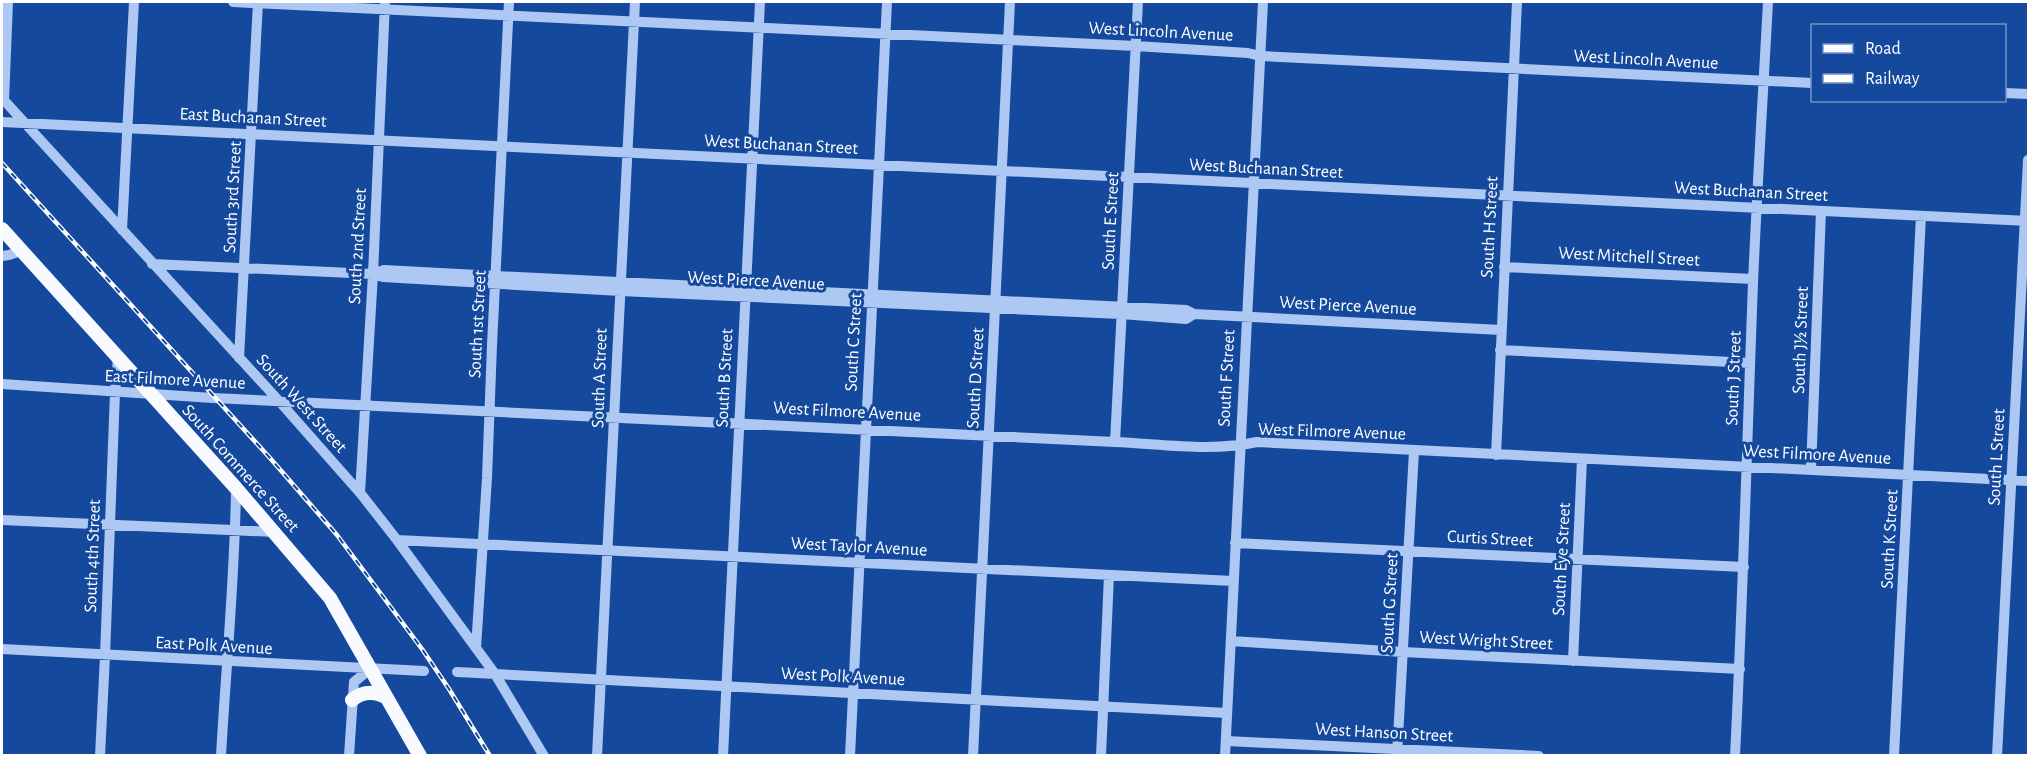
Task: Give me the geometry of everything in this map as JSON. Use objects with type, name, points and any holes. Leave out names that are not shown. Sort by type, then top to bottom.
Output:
[{"type":"main road","name":"South Commerce Street","points":[[2,230],[237,488],[330,598],[420,756]]},
{"type":"main road","points":[[352,700],[358,695],[369,693],[378,693],[387,698]]},
{"type":"street","points":[[3,99],[8,2]]},
{"type":"street","points":[[122,230],[134,2]]},
{"type":"street","name":"West Lincoln Avenue","points":[[234,2],[385,5],[508,16],[1136,46],[1248,53],[1260,56],[1811,83]]},
{"type":"street","name":"South 3rd Street","points":[[239,358],[258,2]]},
{"type":"street","name":"South 1st Street","points":[[476,648],[490,411],[509,2]]},
{"type":"street","name":"South A Street","points":[[597,756],[635,2]]},
{"type":"street","name":"South B Street","points":[[723,756],[760,2]]},
{"type":"street","name":"South C Street","points":[[850,756],[887,2]]},
{"type":"street","name":"South D Street","points":[[973,756],[1010,2]]},
{"type":"street","name":"South E Street","points":[[1115,442],[1138,2]]},
{"type":"street","name":"South F Street","points":[[1225,756],[1263,2]]},
{"type":"street","name":"South H Street","points":[[1496,455],[1517,2]]},
{"type":"street","name":"South J Street","points":[[1735,756],[1744,567],[1753,279],[1768,2]]},
{"type":"street","name":"South 2nd Street","points":[[360,493],[385,5]]},
{"type":"street","points":[[2006,93],[2028,94]]},
{"type":"street","name":"South West Street","points":[[3,99],[360,493],[495,674],[544,756]]},
{"type":"street","name":"East Buchanan Street","points":[[2,122],[502,146]]},
{"type":"street","name":"West Buchanan Street","points":[[502,146],[2027,221]]},
{"type":"street","name":"South L Street","points":[[1997,756],[2027,221],[2028,160]]},
{"type":"street","name":"South J½ Street","points":[[1811,470],[1821,211]]},
{"type":"street","name":"South K Street","points":[[1894,756],[1921,216]]},
{"type":"street","points":[[2,256],[21,251]]},
{"type":"street","name":"West Pierce Avenue","points":[[152,264],[373,274],[384,270],[495,280],[995,305],[1186,310],[1194,314],[1501,330]]},
{"type":"street","name":"West Mitchell Street","points":[[1504,267],[1753,279]]},
{"type":"street","points":[[1500,350],[1750,363]]},
{"type":"street","name":"South 4th Street","points":[[100,756],[118,358]]},
{"type":"street","name":"East Filmore Avenue","points":[[2,384],[150,394],[490,411]]},
{"type":"street","name":"West Filmore Avenue","points":[[490,411],[1115,442],[1239,446],[1257,442],[2028,481]]},
{"type":"street","name":"South G Street","points":[[1398,752],[1414,451]]},
{"type":"street","name":"South Eye Street","points":[[1573,661],[1582,459]]},
{"type":"street","points":[[221,756],[237,488]]},
{"type":"street","points":[[2,520],[276,532]]},
{"type":"street","name":"West Taylor Avenue","points":[[397,540],[1233,581]]},
{"type":"street","name":"Curtis Street","points":[[1234,543],[1744,567]]},
{"type":"street","points":[[1101,756],[1109,575]]},
{"type":"street","name":"West Wright Street","points":[[1231,641],[1740,669]]},
{"type":"street","name":"East Polk Avenue","points":[[2,650],[424,671]]},
{"type":"street","points":[[349,756],[354,682],[370,669]]},
{"type":"street","name":"West Polk Avenue","points":[[457,672],[1227,713]]},
{"type":"street","name":"West Hanson Street","points":[[1226,741],[1398,752],[1539,756]]},
{"type":"railway","points":[[2,163],[337,535],[422,649],[490,756]]}]
